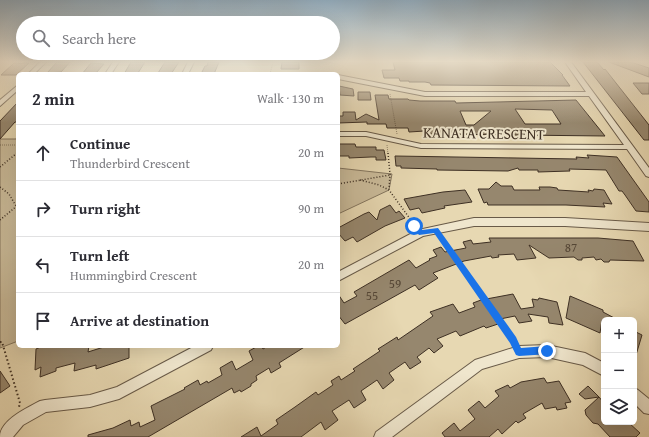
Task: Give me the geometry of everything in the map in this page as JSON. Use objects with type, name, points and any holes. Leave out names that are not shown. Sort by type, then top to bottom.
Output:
[{"type":"street","points":[[365,82],[425,94],[591,94]]},
{"type":"street","points":[[583,82],[649,174]]},
{"type":"street","points":[[0,104],[16,89]]},
{"type":"street","name":"KANATA CRESCENT","points":[[340,134],[366,134],[421,146],[630,148]]},
{"type":"street","points":[[340,276],[421,233],[474,222],[565,222],[649,227]]},
{"type":"street","points":[[5,437],[18,420],[45,406],[90,401],[119,393],[203,348]]},
{"type":"street","points":[[381,437],[479,364],[519,352],[547,351],[585,359],[601,368]]},
{"type":"street","points":[[637,397],[649,408]]},
{"type":"path","points":[[388,87],[399,142]]},
{"type":"path","points":[[387,139],[390,176],[389,189]]},
{"type":"path","points":[[0,145],[16,145]]},
{"type":"path","points":[[0,167],[16,154]]},
{"type":"path","points":[[340,184],[390,176]]},
{"type":"path","points":[[360,180],[379,185],[389,190],[414,226],[421,233]]},
{"type":"path","points":[[0,187],[9,194],[16,206],[0,220]]},
{"type":"path","points":[[435,230],[513,340],[519,352]]},
{"type":"path","points":[[0,342],[2,342],[20,403],[18,420]]},
{"type":"shaded area","points":[[0,139],[16,139],[16,342],[0,348]]},
{"type":"shaded area","points":[[340,168],[392,174],[389,190],[340,213]]},
{"type":"building","points":[[427,82],[567,82],[570,86],[431,85]]},
{"type":"building","points":[[599,82],[616,82],[649,125],[649,140],[644,140]]},
{"type":"building","points":[[633,83],[649,83],[649,94],[642,94]]},
{"type":"building","points":[[340,86],[353,89],[354,96],[340,95]]},
{"type":"building","points":[[358,92],[370,92],[371,100],[358,100]]},
{"type":"building","points":[[375,95],[388,95],[389,99],[455,101],[456,103],[576,100],[605,136],[426,134],[425,131],[409,132],[408,128],[387,128],[386,124],[367,124],[367,122],[340,123],[340,116],[343,116],[343,112],[355,112],[356,120],[366,114],[379,120]],"holes":[[[515,109],[552,110],[561,124],[525,124]],[[460,111],[491,111],[474,125],[466,125]]]},
{"type":"building","points":[[16,104],[16,122],[0,139],[0,121]]},
{"type":"building","points":[[340,144],[355,144],[356,147],[376,147],[376,150],[384,150],[386,160],[376,160],[376,157],[349,158],[349,156],[340,156]]},
{"type":"building","points":[[587,155],[617,157],[649,202],[649,212],[636,211],[622,191],[619,191],[606,170],[569,169],[570,171],[538,172],[538,170],[519,170],[518,168],[508,171],[401,168],[401,166],[396,166],[395,156],[577,159],[576,157],[589,158]]},
{"type":"building","points":[[496,182],[501,186],[512,186],[514,190],[540,190],[539,187],[550,187],[557,188],[558,190],[589,192],[588,190],[593,191],[594,189],[604,190],[612,204],[603,203],[605,207],[566,205],[488,205],[487,202],[484,203],[478,189],[489,189]]},
{"type":"building","points":[[465,190],[472,202],[444,206],[445,208],[422,213],[419,208],[410,210],[404,199],[443,192]]},
{"type":"building","points":[[390,205],[396,213],[399,211],[405,218],[385,226],[357,242],[353,237],[345,241],[340,235],[340,227],[369,212],[377,220],[380,210]]},
{"type":"building","points":[[489,238],[598,238],[633,241],[644,261],[610,260],[609,262],[604,262],[601,259],[596,260],[594,257],[582,258],[582,260],[578,260],[574,257],[549,258],[529,245],[536,258],[517,260],[514,254],[498,255],[499,257],[492,258],[491,256],[464,261],[433,273],[438,278],[419,290],[415,285],[345,324],[340,318],[340,297],[344,303],[357,296],[354,292],[409,260],[416,268],[430,260],[429,259],[437,256],[433,250],[441,247],[445,252],[466,248],[463,242],[471,240],[473,244],[491,242]]},
{"type":"building","points":[[513,294],[521,309],[534,307],[532,299],[538,300],[539,298],[557,302],[563,325],[549,323],[548,317],[528,314],[532,321],[519,323],[515,316],[495,320],[498,324],[486,328],[484,326],[460,336],[456,331],[437,339],[443,346],[434,353],[429,348],[417,357],[421,362],[410,369],[405,362],[389,373],[394,380],[383,389],[377,380],[361,391],[366,400],[354,408],[349,400],[332,411],[338,420],[325,430],[321,422],[301,437],[241,437],[257,427],[261,436],[278,424],[276,420],[316,392],[318,395],[333,385],[331,381],[339,376],[341,380],[355,371],[353,369],[380,351],[378,349],[397,337],[398,340],[433,316],[430,312],[453,304],[459,313],[475,307],[473,303],[481,300]]},
{"type":"building","points":[[570,296],[603,310],[603,312],[612,317],[601,317],[600,333],[566,318]]},
{"type":"building","points":[[637,332],[642,335],[637,352]]},
{"type":"building","points":[[89,348],[88,352],[101,348],[129,348],[129,358],[96,369],[96,365],[74,371],[75,363],[56,368],[56,371],[40,377],[41,367],[35,370],[36,349]]},
{"type":"building","points":[[254,348],[303,348],[279,363],[281,367],[271,373],[269,368],[256,376],[257,380],[241,392],[240,390],[234,393],[232,388],[148,437],[88,437],[88,435],[113,428],[130,420],[131,426],[139,422],[140,427],[155,420],[151,406],[185,389],[184,388],[198,380],[200,385],[207,381],[208,383],[222,375],[220,368],[232,361],[236,370],[253,360],[249,351]]},
{"type":"building","points":[[0,371],[10,386],[0,393]]},
{"type":"building","points":[[544,378],[547,383],[559,381],[571,402],[565,403],[567,408],[557,410],[556,407],[545,409],[542,403],[523,414],[526,418],[518,423],[516,421],[502,434],[498,429],[489,437],[445,437],[442,433],[454,423],[460,431],[475,419],[468,410],[479,401],[485,408],[499,396],[495,391],[508,385],[510,388],[521,382]]},
{"type":"building","points":[[588,386],[599,397],[585,399],[579,394]]},
{"type":"building","points":[[599,397],[601,399],[601,425],[631,425],[640,433],[636,437],[610,437],[598,424],[593,423],[586,415],[585,410]]},
{"type":"route","points":[[414,226],[421,233],[435,230],[513,340],[519,352],[547,351]]}]
